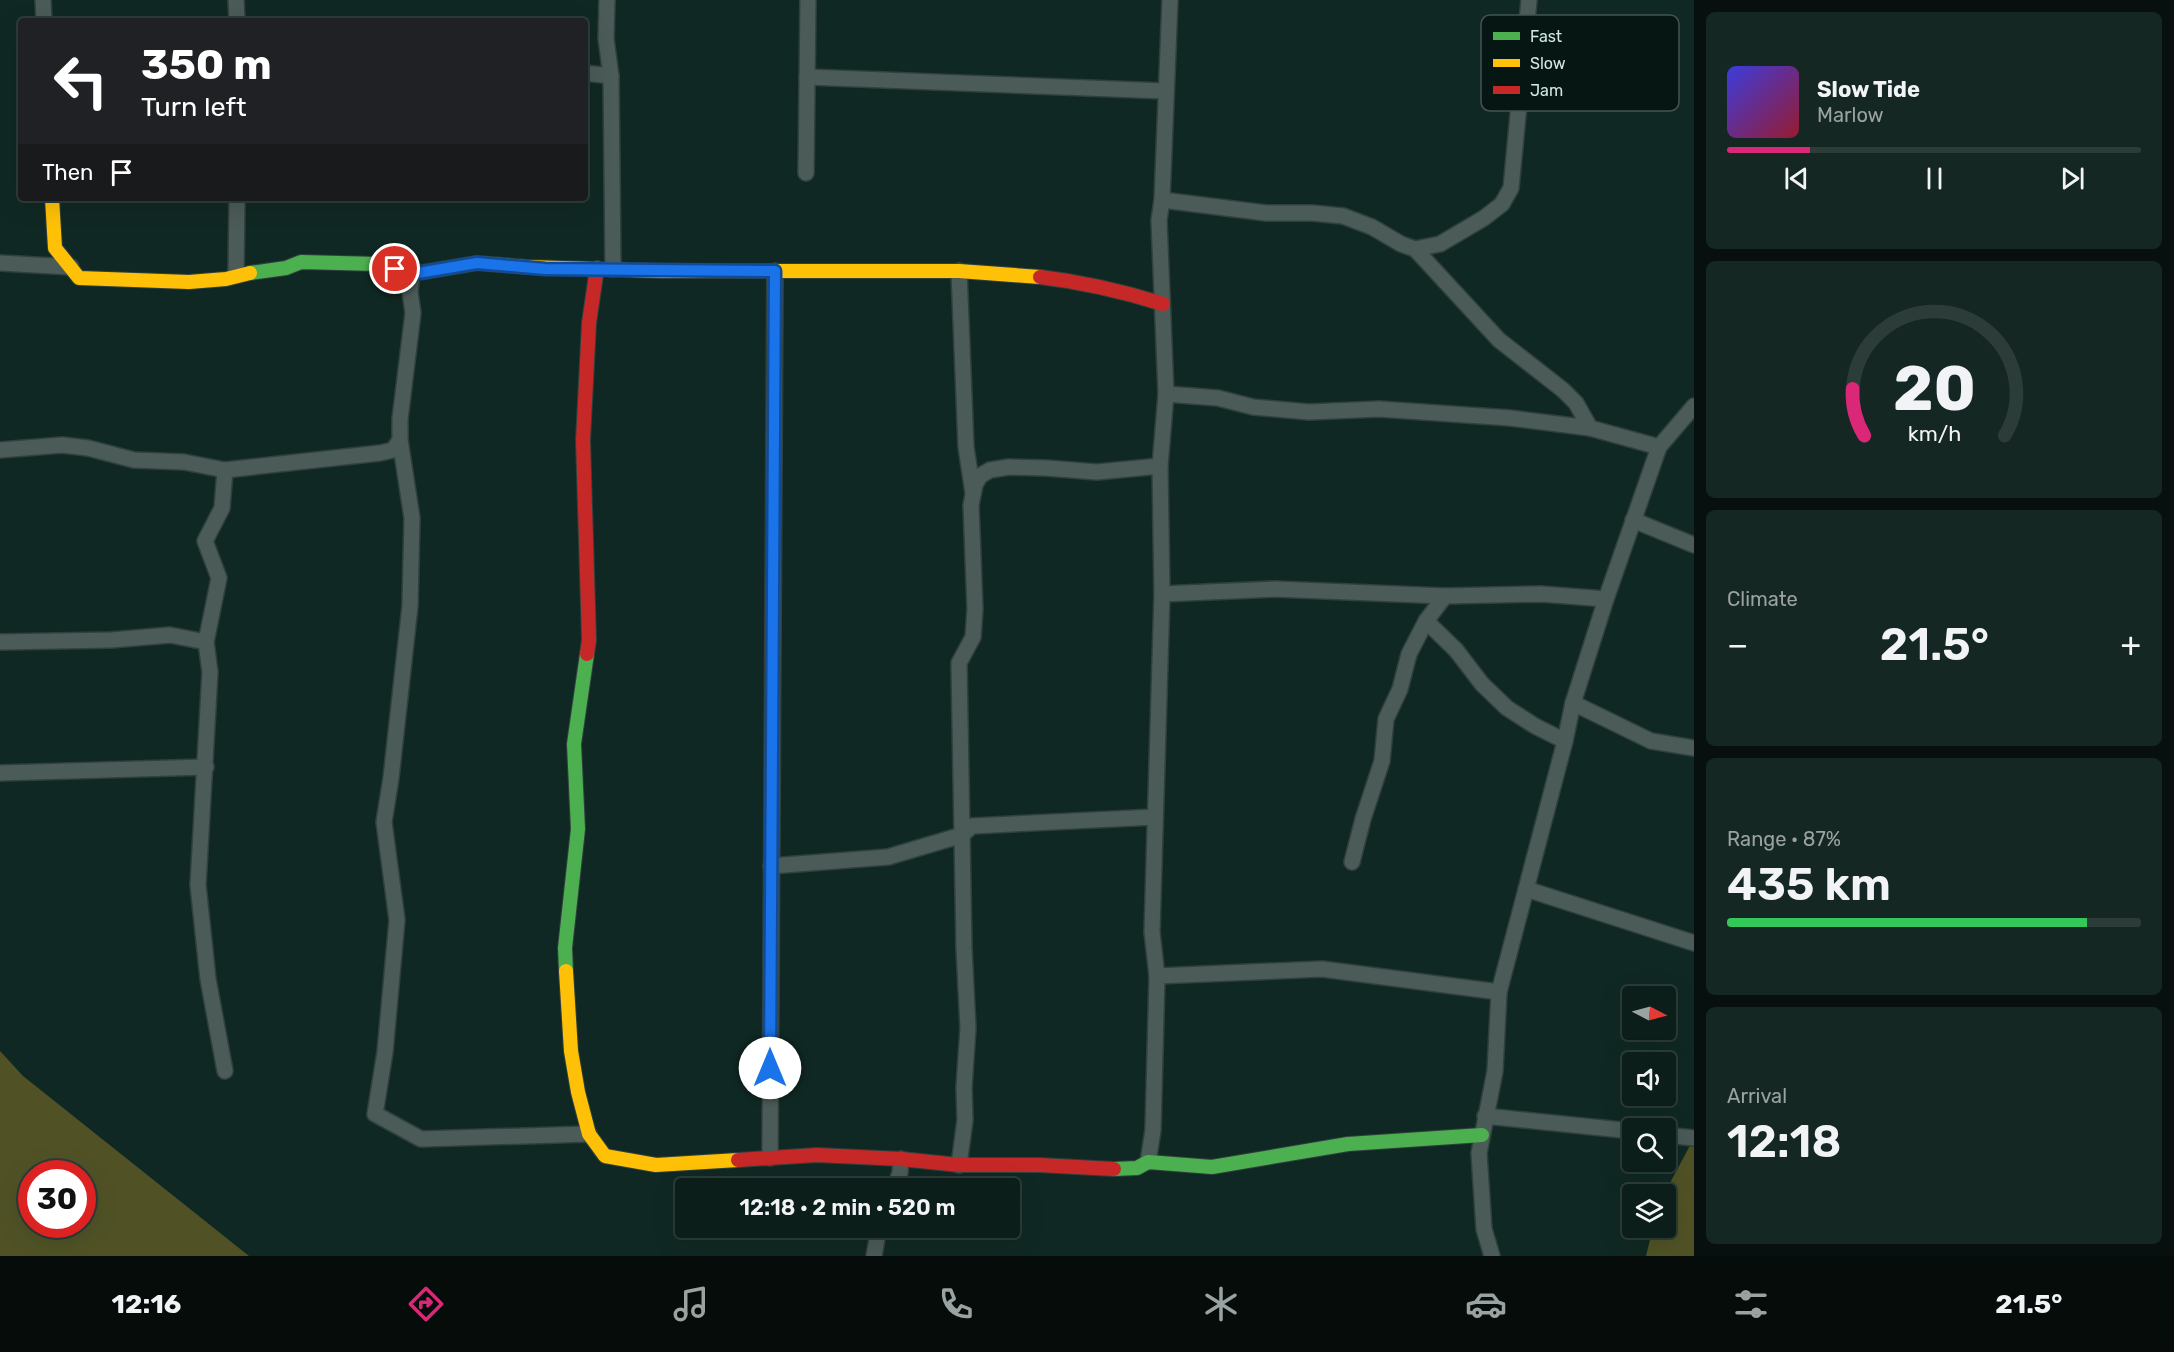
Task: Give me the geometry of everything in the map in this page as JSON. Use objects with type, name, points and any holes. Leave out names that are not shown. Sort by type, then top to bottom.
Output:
[{"type":"street","points":[[43,0],[44,18]]},
{"type":"street","points":[[236,0],[237,18]]},
{"type":"street","points":[[607,0],[606,39],[611,76],[613,269]]},
{"type":"street","points":[[806,173],[807,0]]},
{"type":"street","points":[[1148,1162],[1153,1130],[1156,976],[1152,932],[1162,594],[1161,466],[1166,394],[1159,220],[1162,200],[1170,0]]},
{"type":"street","points":[[1528,15],[1529,0]]},
{"type":"street","points":[[588,73],[611,76]]},
{"type":"street","points":[[807,77],[1165,91]]},
{"type":"street","points":[[1415,249],[1440,244],[1484,218],[1502,204],[1511,188],[1518,111]]},
{"type":"street","points":[[1162,200],[1266,213],[1343,216],[1372,227],[1401,244],[1415,249],[1499,340],[1563,390],[1575,403],[1590,428]]},
{"type":"street","points":[[52,201],[55,248],[79,278],[205,282],[286,268],[301,262],[377,264],[412,274],[477,263],[545,269],[597,268],[663,271],[959,271],[1027,275],[1087,283],[1123,291],[1163,304]]},
{"type":"street","points":[[236,275],[237,201]]},
{"type":"street","points":[[0,263],[71,267]]},
{"type":"street","points":[[597,268],[589,323],[583,440],[589,640],[574,744],[578,829],[565,948],[571,1051],[578,1092],[589,1134],[605,1156],[656,1165],[816,1155],[901,1159],[959,1165],[1039,1165],[1118,1169],[1137,1168],[1148,1162],[1212,1167],[1348,1144],[1482,1135]]},
{"type":"street","points":[[770,1158],[775,271]]},
{"type":"street","points":[[959,271],[966,447],[974,495]]},
{"type":"street","points":[[412,274],[410,292],[413,313],[400,419],[400,440],[412,518],[410,606],[384,822],[397,920],[385,1052],[375,1114],[421,1139],[589,1134]]},
{"type":"street","points":[[1166,394],[1218,398],[1253,407],[1309,412],[1379,409],[1510,418],[1590,428],[1659,447]]},
{"type":"street","points":[[1492,1256],[1484,1229],[1479,1153],[1495,1071],[1499,992],[1573,704],[1606,599],[1659,447],[1694,406]]},
{"type":"street","points":[[0,450],[62,445],[88,448],[134,460],[184,462],[225,470],[380,453],[393,450],[400,440]]},
{"type":"street","points":[[959,1165],[965,1120],[964,1087],[968,1028],[959,663],[973,637],[971,505],[980,476],[990,470],[1046,468],[1097,472],[1161,466]]},
{"type":"street","points":[[225,470],[222,508],[205,541],[219,578],[206,642],[210,672],[198,885],[208,979],[225,1071]]},
{"type":"street","points":[[1634,520],[1694,545]]},
{"type":"street","points":[[1162,594],[1275,589],[1445,596],[1541,594],[1606,599]]},
{"type":"street","points":[[1352,862],[1362,819],[1382,761],[1386,719],[1400,689],[1409,654],[1426,621],[1445,596]]},
{"type":"street","points":[[1426,621],[1456,650],[1482,684],[1507,708],[1565,741]]},
{"type":"street","points":[[0,642],[111,640],[170,635],[206,642]]},
{"type":"street","points":[[1573,704],[1651,741],[1694,748]]},
{"type":"street","points":[[0,773],[206,766]]},
{"type":"street","points":[[771,866],[888,857],[962,835],[972,826],[1155,817]]},
{"type":"street","points":[[1526,889],[1694,943]]},
{"type":"street","points":[[1156,976],[1322,969],[1499,992]]},
{"type":"street","points":[[1485,1116],[1622,1130]]},
{"type":"street","points":[[1676,1136],[1694,1138]]},
{"type":"street","points":[[898,1178],[901,1159]]},
{"type":"street","points":[[874,1256],[877,1238]]},
{"type":"green space","points":[[0,1051],[23,1076],[249,1256],[0,1256]]},
{"type":"green space","points":[[1694,1138],[1694,1256],[1646,1256],[1650,1238],[1676,1238],[1676,1184],[1669,1184]]},
{"type":"traffic: fast","points":[[250,273],[286,268],[301,262],[377,264],[412,274],[477,263],[527,267]]},
{"type":"traffic: fast","points":[[566,971],[565,948],[578,829],[574,744],[587,654]]},
{"type":"traffic: fast","points":[[1114,1169],[1137,1168],[1148,1162],[1212,1167],[1348,1144],[1482,1135]]},
{"type":"traffic: slow","points":[[52,201],[55,248],[79,278],[189,282],[226,279],[250,273]]},
{"type":"traffic: slow","points":[[527,267],[663,271],[959,271],[1040,277]]},
{"type":"traffic: slow","points":[[566,971],[571,1051],[578,1092],[589,1134],[605,1156],[656,1165],[738,1160]]},
{"type":"traffic: jam","points":[[587,654],[589,640],[583,440],[589,323],[597,268]]},
{"type":"traffic: jam","points":[[1040,277],[1102,288],[1163,304]]},
{"type":"traffic: jam","points":[[738,1160],[817,1155],[901,1159],[959,1165],[1039,1165],[1114,1169]]},
{"type":"route","points":[[395,269],[412,274],[477,263],[545,269],[775,271],[770,1068]]}]
